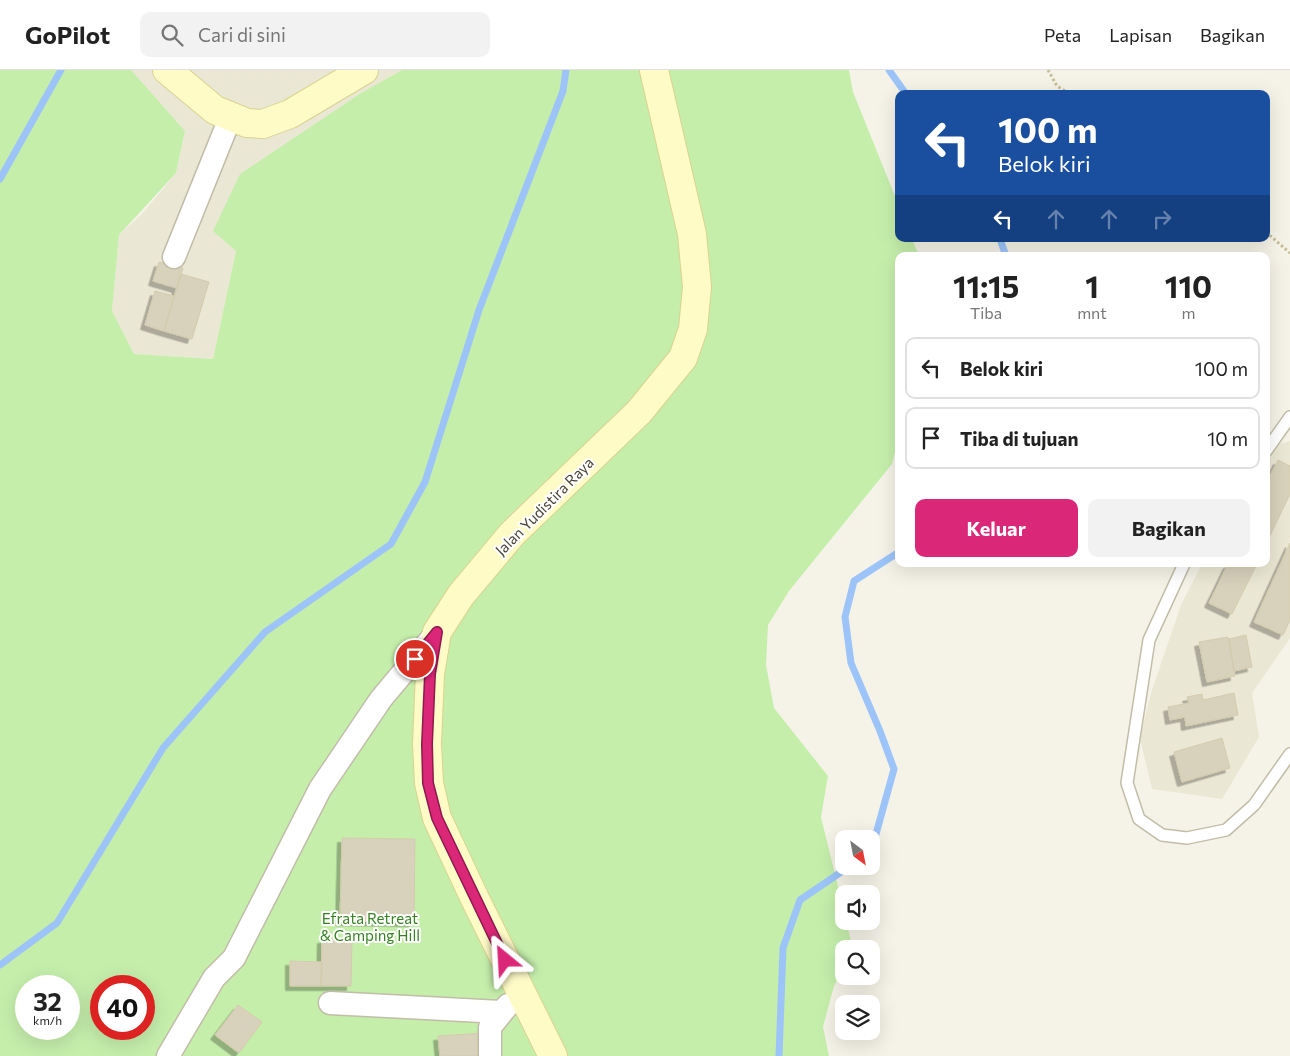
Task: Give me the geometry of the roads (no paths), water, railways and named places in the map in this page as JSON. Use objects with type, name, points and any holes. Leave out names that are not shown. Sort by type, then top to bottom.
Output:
[{"type":"street","points":[[167,70],[215,110],[230,118],[247,123],[263,124],[277,120],[364,70]]},
{"type":"street","name":"Jalan Yudistira Raya","points":[[552,1056],[437,818],[428,783],[427,744],[430,674],[437,632],[461,595],[512,534],[638,412],[683,358],[692,329],[696,278],[692,234],[654,70]]},
{"type":"street","points":[[174,257],[230,118]]},
{"type":"street","points":[[168,1056],[214,978],[234,958],[320,789],[381,700],[437,632]]},
{"type":"street","points":[[490,1056],[490,1027],[521,991]]},
{"type":"street","points":[[330,1003],[501,1012]]},
{"type":"lane","points":[[1270,445],[1290,417]]},
{"type":"lane","points":[[1183,567],[1149,640],[1128,783],[1139,820],[1162,835],[1187,838],[1226,830],[1254,805],[1290,754]]},
{"type":"waterway","points":[[0,179],[61,70]]},
{"type":"waterway","points":[[0,965],[57,923],[163,748],[265,632],[391,544],[425,482],[479,310],[563,91],[566,70]]},
{"type":"waterway","points":[[889,70],[903,90]]},
{"type":"waterway","points":[[1001,242],[1005,252]]},
{"type":"waterway","points":[[877,830],[894,769],[851,663],[845,617],[854,581],[895,555]]},
{"type":"waterway","points":[[779,1056],[783,948],[800,900],[837,875]]},
{"type":"park label","name":"Efrata Retreat & Camping Hill","points":[[370,926]]}]
